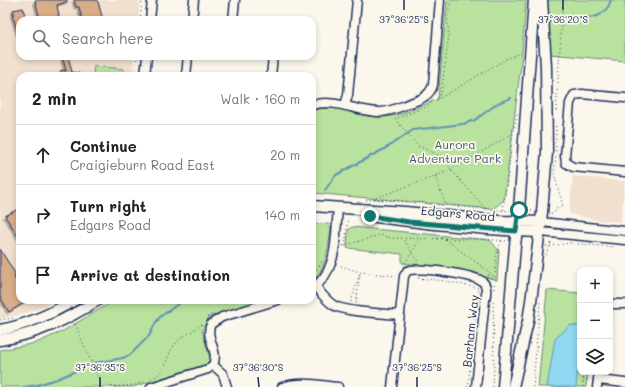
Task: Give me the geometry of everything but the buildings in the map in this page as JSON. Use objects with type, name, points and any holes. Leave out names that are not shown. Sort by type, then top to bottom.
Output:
[{"type":"main road","points":[[503,387],[534,0]]},
{"type":"main road","points":[[513,387],[528,321],[540,227],[547,152],[546,67],[542,0]]},
{"type":"main road","name":"Edgars Road","points":[[316,207],[409,222],[540,227]]},
{"type":"main road","name":"Edgars Road","points":[[316,211],[341,211]]},
{"type":"main road","points":[[0,330],[39,319],[68,304]]},
{"type":"main road","points":[[0,340],[26,335],[44,329],[91,304]]},
{"type":"street","points":[[150,16],[152,0]]},
{"type":"street","points":[[192,16],[194,0]]},
{"type":"street","points":[[234,16],[235,0]]},
{"type":"street","points":[[345,105],[349,88],[357,0]]},
{"type":"street","points":[[316,105],[325,103],[345,105],[372,111],[387,111],[420,100],[428,95],[433,85],[440,0]]},
{"type":"street","points":[[145,72],[147,60]]},
{"type":"street","points":[[186,72],[188,60]]},
{"type":"street","points":[[271,72],[273,60]]},
{"type":"street","points":[[625,98],[582,94],[574,95],[570,103],[565,156],[566,163],[573,167],[625,172]]},
{"type":"street","points":[[316,286],[328,272],[334,255],[341,211]]},
{"type":"street","name":"Edgars Road","points":[[540,227],[625,231]]},
{"type":"street","name":"Edgars Road","points":[[540,227],[625,240]]},
{"type":"street","name":"Barham Way","points":[[392,387],[404,276],[409,270],[419,269],[438,271],[477,279],[483,282],[486,289],[476,387]]},
{"type":"street","points":[[316,290],[335,306],[400,315]]},
{"type":"street","points":[[150,387],[208,369],[213,365],[216,358],[209,336],[210,327],[214,321],[265,304]]},
{"type":"street","points":[[613,304],[625,304]]},
{"type":"street","points":[[213,365],[223,374],[227,387]]},
{"type":"street","points":[[598,380],[625,383]]},
{"type":"street","points":[[282,387],[304,383],[338,387]]},
{"type":"path","points":[[140,16],[142,0]]},
{"type":"path","points":[[434,101],[439,97],[442,91],[443,71],[449,35],[447,16],[451,0]]},
{"type":"path","points":[[515,242],[502,225],[451,170],[446,161],[441,156],[418,146],[395,119],[420,109],[506,59],[525,52]]},
{"type":"path","points":[[135,72],[137,60]]},
{"type":"path","points":[[468,387],[486,289],[495,276],[512,134],[517,111]]},
{"type":"path","points":[[360,201],[374,199],[451,170],[512,134]]},
{"type":"path","points":[[435,176],[446,205]]},
{"type":"path","points":[[374,199],[487,209]]},
{"type":"path","points":[[341,211],[345,246]]},
{"type":"path","points":[[335,245],[345,246],[380,235],[391,238],[444,238],[502,225]]},
{"type":"path","points":[[444,238],[495,276]]},
{"type":"path","points":[[404,264],[420,239]]},
{"type":"path","points":[[538,244],[550,246],[570,243],[619,247]]},
{"type":"path","points":[[544,260],[550,246]]},
{"type":"path","points":[[316,271],[323,261]]},
{"type":"path","points":[[341,266],[360,272],[396,276],[397,272]]},
{"type":"path","points":[[350,302],[360,272]]},
{"type":"path","points":[[356,303],[360,272]]},
{"type":"path","points":[[418,278],[446,281],[486,289]]},
{"type":"path","points":[[493,387],[494,297]]},
{"type":"path","points":[[533,387],[540,300]]},
{"type":"path","points":[[111,387],[143,383],[158,375],[163,369],[176,342],[197,328],[209,315],[219,310]]},
{"type":"path","points":[[0,320],[17,317]]},
{"type":"path","points":[[78,330],[102,387]]},
{"type":"path","points":[[583,387],[584,375]]},
{"type":"path","points":[[583,380],[587,380],[588,375]]},
{"type":"shaded area","points":[[0,0],[140,0],[138,16],[16,16],[16,60],[134,60],[133,72],[16,72],[16,304],[48,304],[26,313],[0,319]]},
{"type":"shaded area","points":[[573,176],[625,181],[621,222],[596,220],[569,214]]},
{"type":"green space","name":"Aurora Adventure Park","points":[[447,0],[526,0],[521,64],[504,200],[493,209],[316,193],[316,110],[329,108],[370,116],[387,117],[409,111],[438,99]]},
{"type":"green space","points":[[546,0],[625,0],[625,61],[549,54]]},
{"type":"green space","points":[[94,66],[124,69],[124,72],[93,72]]},
{"type":"green space","points":[[316,224],[328,224],[331,228],[328,250],[324,264],[316,277]]},
{"type":"green space","points":[[352,227],[490,240],[499,251],[497,280],[451,268],[402,263],[402,254],[347,248],[348,230]]},
{"type":"green space","points":[[547,290],[577,293],[577,375],[588,375],[586,387],[538,387]]},
{"type":"green space","points":[[108,304],[250,304],[209,317],[202,331],[210,358],[207,364],[133,387],[0,387],[0,350],[36,343],[63,331]]},
{"type":"water","points":[[570,325],[577,326],[576,387],[547,387],[555,339]]},
{"type":"waterway","points":[[570,17],[589,18],[600,15],[608,7],[611,0]]},
{"type":"waterway","points":[[325,190],[336,175],[386,148],[413,130],[463,124],[475,120],[498,103],[511,98]]},
{"type":"waterway","points":[[23,387],[37,385],[57,379],[94,363],[123,358],[130,355],[149,336],[156,322],[161,316],[178,304]]},
{"type":"route","points":[[370,216],[409,222],[516,231],[519,210]]}]
